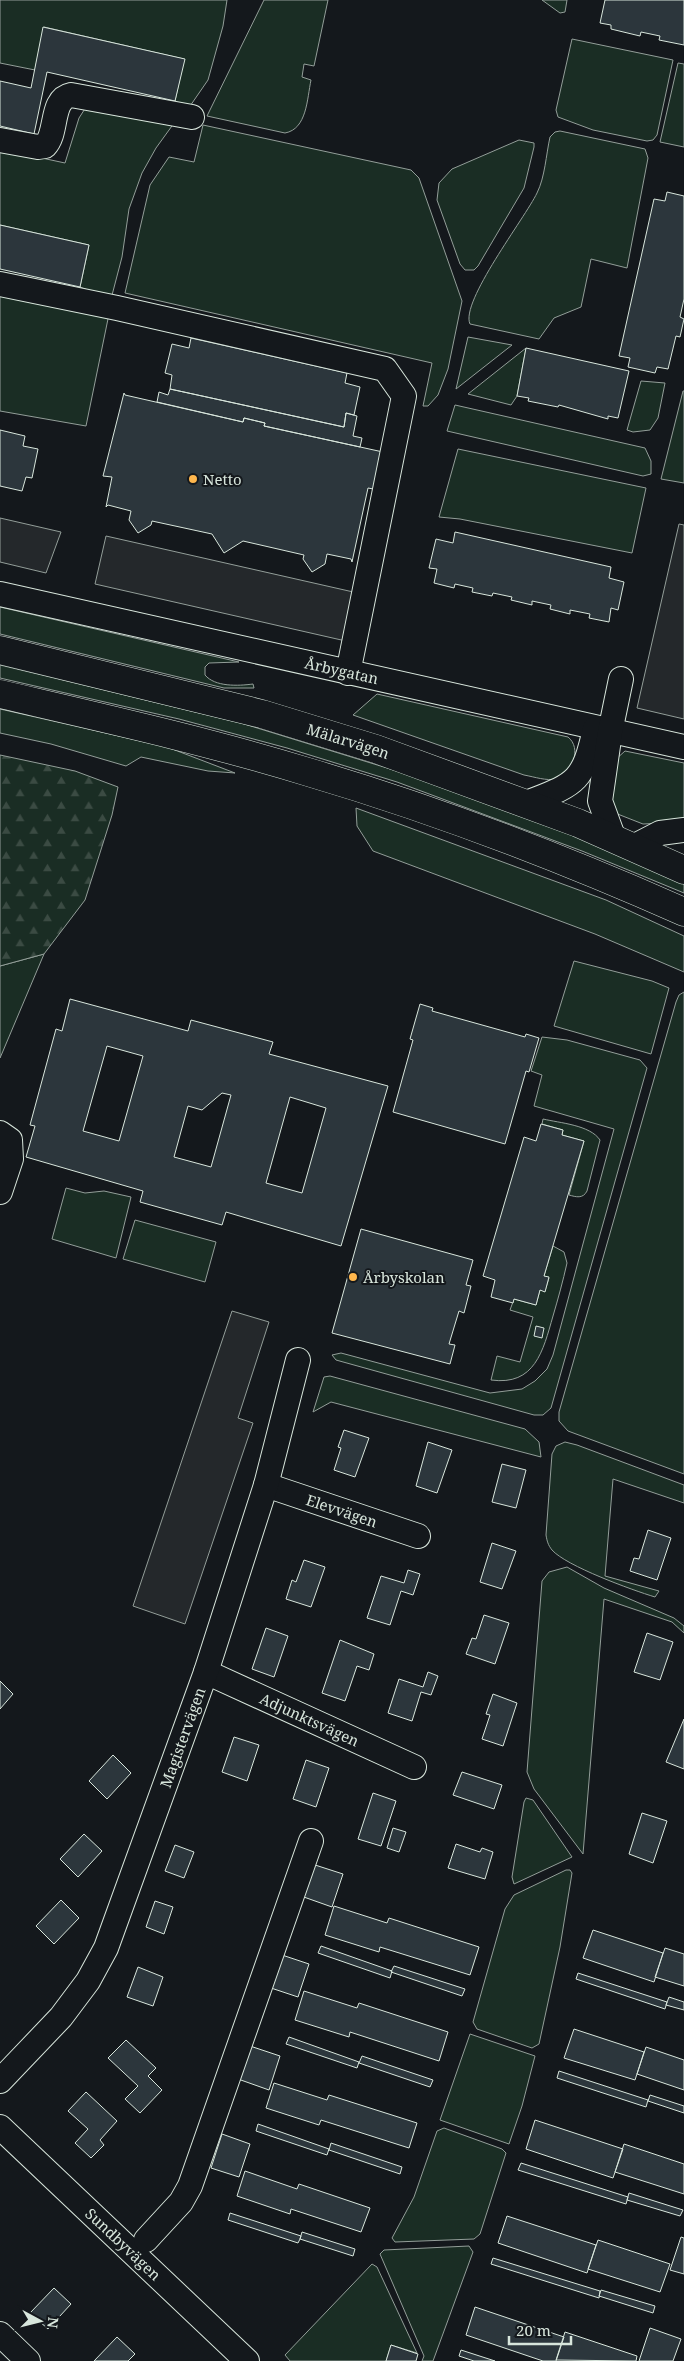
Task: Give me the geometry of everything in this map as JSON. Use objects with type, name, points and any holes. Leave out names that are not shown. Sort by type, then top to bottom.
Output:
[{"type":"main road","name":"Mälarvägen","points":[[0,650],[262,714],[416,763],[623,843],[684,870]]},
{"type":"main road","points":[[0,694],[224,748],[309,772],[438,814],[536,850],[684,912]]},
{"type":"street","points":[[0,140],[38,147],[45,146],[52,134],[58,105],[62,98],[71,94],[192,117]]},
{"type":"street","points":[[0,284],[117,308],[385,370],[404,396],[348,673]]},
{"type":"street","name":"Årbygatan","points":[[0,594],[684,747]]},
{"type":"street","points":[[524,804],[566,787],[582,772],[602,730],[620,679]]},
{"type":"street","points":[[602,730],[600,801],[623,843],[660,833],[684,830]]},
{"type":"street","points":[[0,1133],[10,1140],[12,1158],[0,1192]]},
{"type":"street","name":"Magistervägen","points":[[0,2081],[61,2017],[88,1981],[106,1948],[206,1672],[266,1485],[298,1360]]},
{"type":"street","name":"Elevvägen","points":[[266,1485],[418,1536]]},
{"type":"street","name":"Adjunktsvägen","points":[[206,1672],[414,1767]]},
{"type":"street","points":[[146,2240],[181,2202],[190,2186],[311,1841]]},
{"type":"street","name":"Sundbyvägen","points":[[0,2127],[246,2361]]},
{"type":"street","points":[[0,2334],[28,2361]]},
{"type":"green space","points":[[0,0],[227,0],[223,26],[208,80],[188,109],[175,101],[184,59],[44,27],[35,70],[0,63]]},
{"type":"green space","points":[[264,0],[328,0],[314,66],[304,64],[302,77],[311,80],[305,112],[298,126],[285,133],[207,116]]},
{"type":"green space","points":[[542,0],[567,0],[565,12],[560,13]]},
{"type":"green space","points":[[572,39],[673,60],[657,135],[653,140],[647,141],[593,130],[558,117],[556,110]]},
{"type":"green space","points":[[678,63],[684,64],[684,147],[660,142]]},
{"type":"green space","points":[[88,104],[177,119],[156,148],[142,173],[129,209],[122,257],[111,299],[80,287],[89,245],[0,225],[0,149],[65,163],[79,118]]},
{"type":"green space","points":[[203,125],[411,170],[419,178],[462,301],[448,369],[438,395],[428,406],[423,406],[432,363],[125,293],[150,185],[169,157],[194,162]]},
{"type":"green space","points":[[560,131],[645,149],[648,158],[627,268],[591,259],[581,307],[554,318],[539,339],[470,324],[470,313],[484,279],[540,187],[550,137],[555,132]]},
{"type":"green space","points":[[519,140],[534,143],[524,188],[478,266],[474,270],[465,270],[460,264],[437,200],[439,183],[452,169]]},
{"type":"green space","points":[[0,292],[109,314],[86,426],[0,411]]},
{"type":"green space","points":[[468,337],[512,345],[456,389]]},
{"type":"green space","points":[[526,348],[517,396],[511,405],[468,394]]},
{"type":"green space","points":[[641,381],[665,383],[658,418],[650,430],[633,432],[627,430]]},
{"type":"green space","points":[[684,391],[684,483],[661,479]]},
{"type":"green space","points":[[455,405],[645,448],[651,461],[651,474],[643,476],[447,431]]},
{"type":"green space","points":[[458,449],[646,488],[632,553],[460,519],[439,517]]},
{"type":"green space","points":[[0,607],[239,662],[209,663],[205,667],[205,675],[209,679],[221,684],[253,684],[254,688],[224,688],[0,634]]},
{"type":"green space","points":[[0,665],[241,723],[400,772],[588,841],[684,884],[684,893],[582,851],[397,782],[287,748],[179,719],[0,678]]},
{"type":"green space","points":[[377,694],[568,737],[574,748],[574,760],[567,772],[556,779],[536,778],[353,715]]},
{"type":"green space","points":[[0,709],[167,747],[235,773],[208,771],[141,757],[126,766],[51,744],[0,733]]},
{"type":"green space","points":[[625,751],[684,763],[684,822],[643,824],[615,813],[608,798],[615,760]]},
{"type":"green space","points":[[0,755],[75,771],[118,787],[112,815],[85,900],[44,954],[0,966]]},
{"type":"green space","points":[[356,808],[606,900],[684,936],[684,972],[595,934],[373,851],[357,826]]},
{"type":"green space","points":[[44,954],[3,1051],[0,1058],[0,966]]},
{"type":"green space","points":[[574,961],[652,981],[669,988],[651,1054],[554,1026]]},
{"type":"green space","points":[[684,992],[684,1474],[568,1431],[559,1421],[559,1412],[676,1002],[679,995]]},
{"type":"green space","points":[[542,1037],[567,1040],[640,1060],[647,1068],[551,1408],[543,1415],[534,1415],[336,1360],[332,1355],[341,1353],[490,1393],[522,1389],[535,1381],[547,1369],[553,1355],[614,1129],[534,1106],[542,1075],[531,1071]]},
{"type":"green space","points":[[543,1119],[582,1128],[600,1140],[587,1191],[583,1195],[577,1197],[569,1195],[584,1141],[562,1135],[563,1130],[542,1124]]},
{"type":"green space","points":[[66,1188],[85,1193],[104,1191],[131,1197],[116,1258],[52,1239]]},
{"type":"green space","points":[[135,1220],[216,1242],[205,1282],[123,1259]]},
{"type":"green space","points":[[553,1246],[564,1252],[567,1263],[541,1353],[527,1372],[518,1377],[506,1380],[491,1380],[497,1356],[520,1362],[533,1317],[510,1310],[514,1299],[536,1305],[540,1290],[545,1291],[549,1278],[544,1276]]},
{"type":"green space","points":[[330,1376],[525,1429],[539,1442],[541,1457],[331,1402],[313,1412],[324,1377]]},
{"type":"green space","points":[[565,1442],[684,1485],[684,1503],[613,1479],[605,1576],[659,1591],[655,1597],[585,1570],[552,1550],[546,1535],[552,1454],[556,1446]]},
{"type":"green space","points":[[567,1567],[604,1588],[674,1618],[684,1626],[684,1633],[672,1622],[604,1599],[583,1854],[534,1789],[527,1772],[542,1581],[549,1572]]},
{"type":"green space","points":[[526,1798],[533,1800],[572,1857],[514,1884],[512,1877]]},
{"type":"green space","points":[[566,1870],[570,1870],[572,1873],[560,1947],[539,2044],[532,2048],[477,2029],[473,2022],[505,1909],[514,1895]]},
{"type":"green space","points":[[470,2034],[535,2056],[522,2106],[509,2144],[440,2120]]},
{"type":"green space","points":[[444,2128],[502,2149],[506,2153],[480,2234],[474,2239],[395,2242],[392,2238],[414,2197],[437,2131]]},
{"type":"green space","points":[[469,2246],[473,2252],[433,2361],[422,2361],[424,2356],[380,2254],[384,2250]]},
{"type":"green space","points":[[372,2264],[377,2267],[417,2353],[391,2345],[386,2361],[290,2361],[285,2355]]},
{"type":"shaded area","points":[[0,518],[61,532],[46,573],[0,562]]},
{"type":"shaded area","points":[[679,524],[684,525],[684,719],[637,708]]},
{"type":"shaded area","points":[[106,536],[371,596],[359,644],[95,584]]},
{"type":"shaded area","points":[[232,1311],[269,1322],[238,1418],[253,1423],[185,1624],[133,1606]]},
{"type":"building","points":[[605,0],[684,0],[684,45],[659,40],[660,36],[641,32],[640,36],[611,29],[611,25],[600,23]]},
{"type":"building","points":[[43,27],[185,59],[175,101],[47,72],[34,134],[0,126],[0,81],[31,88]]},
{"type":"building","points":[[667,192],[684,196],[684,299],[680,317],[684,319],[680,337],[676,336],[668,369],[657,367],[655,373],[628,367],[630,358],[619,356],[654,199],[665,201]]},
{"type":"building","points":[[0,225],[89,245],[80,287],[0,269]]},
{"type":"building","points":[[191,338],[347,373],[345,383],[360,387],[354,415],[346,413],[344,427],[170,389],[172,375],[165,373],[172,344],[189,348]]},
{"type":"building","points":[[526,348],[629,371],[618,418],[608,416],[608,419],[559,405],[558,407],[528,401],[529,398],[517,396]]},
{"type":"building","points":[[170,389],[344,427],[346,413],[357,416],[353,436],[362,438],[360,447],[264,426],[265,423],[244,418],[243,422],[157,402],[159,392],[168,395]]},
{"type":"building","points":[[124,393],[125,395],[243,422],[244,418],[265,423],[264,426],[383,452],[384,491],[368,488],[352,562],[351,559],[327,554],[325,564],[312,572],[303,559],[304,555],[243,541],[224,553],[212,534],[152,521],[151,525],[138,533],[129,520],[131,511],[108,505],[106,507],[112,477],[103,476]]},
{"type":"building","points":[[0,430],[25,436],[23,446],[38,449],[32,478],[26,477],[22,491],[0,486]]},
{"type":"building","points":[[455,532],[611,567],[609,578],[624,582],[618,610],[611,608],[609,622],[589,618],[590,614],[570,610],[570,614],[550,609],[551,605],[532,601],[532,605],[511,600],[512,597],[493,593],[492,596],[472,592],[473,588],[455,584],[454,588],[434,583],[437,569],[429,568],[436,539],[453,543]]},
{"type":"building","points":[[70,999],[188,1031],[191,1020],[273,1042],[269,1054],[388,1086],[341,1246],[226,1212],[222,1225],[140,1202],[143,1191],[26,1157],[35,1126],[30,1125],[56,1029],[62,1031]],"holes":[[[107,1046],[143,1056],[119,1141],[83,1131]],[[222,1093],[231,1095],[211,1167],[174,1157],[188,1106],[202,1110]],[[290,1097],[326,1108],[302,1193],[266,1183]]]},
{"type":"building","points":[[420,1004],[433,1008],[432,1011],[525,1037],[526,1034],[539,1038],[529,1072],[526,1071],[505,1144],[393,1112],[413,1040],[410,1039]]},
{"type":"building","points":[[541,1124],[563,1130],[562,1135],[584,1141],[544,1276],[549,1277],[545,1292],[540,1290],[536,1305],[514,1299],[513,1303],[491,1297],[495,1280],[483,1276],[524,1137],[536,1141]]},
{"type":"building","points":[[361,1229],[473,1260],[466,1285],[471,1286],[464,1313],[459,1311],[449,1344],[455,1345],[450,1364],[332,1333]]},
{"type":"building","points":[[536,1326],[544,1328],[542,1338],[534,1336]]},
{"type":"building","points":[[344,1430],[369,1438],[355,1477],[334,1470],[341,1448],[338,1447]]},
{"type":"building","points":[[428,1442],[452,1450],[437,1493],[416,1486]]},
{"type":"building","points":[[502,1464],[526,1470],[516,1508],[492,1502]]},
{"type":"building","points":[[648,1530],[671,1538],[657,1580],[630,1571],[634,1558],[639,1559]]},
{"type":"building","points":[[492,1543],[516,1551],[502,1589],[480,1582]]},
{"type":"building","points":[[304,1560],[325,1567],[311,1607],[286,1599],[292,1580],[296,1582]]},
{"type":"building","points":[[408,1570],[420,1574],[413,1595],[401,1591],[390,1625],[367,1618],[381,1576],[404,1583]]},
{"type":"building","points":[[484,1615],[509,1623],[495,1664],[466,1654],[472,1638],[476,1639]]},
{"type":"building","points":[[266,1628],[288,1636],[274,1677],[252,1669]]},
{"type":"building","points":[[647,1633],[673,1642],[660,1680],[634,1672]]},
{"type":"building","points":[[340,1640],[374,1654],[369,1670],[357,1666],[345,1701],[322,1693]]},
{"type":"building","points":[[428,1672],[438,1676],[431,1695],[421,1692],[412,1721],[388,1713],[399,1679],[423,1687]]},
{"type":"building","points":[[0,1681],[13,1694],[0,1709]]},
{"type":"building","points":[[493,1694],[517,1703],[503,1746],[482,1739],[490,1715],[486,1714]]},
{"type":"building","points":[[684,1719],[684,1769],[666,1762]]},
{"type":"building","points":[[234,1737],[259,1745],[247,1781],[222,1772]]},
{"type":"building","points":[[113,1755],[131,1773],[107,1799],[89,1781]]},
{"type":"building","points":[[306,1760],[329,1768],[316,1807],[293,1799]]},
{"type":"building","points":[[462,1772],[502,1785],[494,1809],[453,1795]]},
{"type":"building","points":[[373,1793],[396,1801],[381,1846],[358,1839]]},
{"type":"building","points":[[642,1813],[667,1821],[653,1863],[629,1854]]},
{"type":"building","points":[[393,1828],[406,1832],[399,1852],[387,1848]]},
{"type":"building","points":[[84,1834],[102,1851],[78,1877],[60,1859]]},
{"type":"building","points":[[456,1844],[480,1852],[482,1848],[493,1852],[485,1879],[448,1868]]},
{"type":"building","points":[[175,1845],[194,1852],[184,1878],[165,1871]]},
{"type":"building","points":[[312,1864],[343,1874],[332,1907],[301,1896]]},
{"type":"building","points":[[61,1900],[79,1918],[54,1944],[36,1926]]},
{"type":"building","points":[[155,1901],[173,1907],[164,1934],[146,1927]]},
{"type":"building","points":[[334,1906],[387,1923],[389,1918],[479,1947],[470,1975],[380,1947],[379,1952],[325,1935]]},
{"type":"building","points":[[593,1930],[663,1953],[654,1982],[583,1958]]},
{"type":"building","points":[[321,1946],[392,1971],[390,1978],[318,1953]]},
{"type":"building","points":[[665,1948],[684,1954],[684,1986],[655,1977]]},
{"type":"building","points":[[279,1954],[309,1964],[298,1997],[268,1987]]},
{"type":"building","points":[[394,1966],[465,1989],[462,1996],[391,1972]]},
{"type":"building","points":[[138,1967],[163,1977],[153,2006],[127,1997]]},
{"type":"building","points":[[578,1973],[667,2002],[665,2009],[576,1979]]},
{"type":"building","points":[[304,1991],[357,2008],[359,2003],[448,2032],[439,2061],[350,2032],[349,2037],[295,2020]]},
{"type":"building","points":[[669,1997],[684,2002],[684,2010],[666,2005]]},
{"type":"building","points":[[574,2029],[644,2052],[635,2080],[564,2058]]},
{"type":"building","points":[[289,2037],[359,2062],[357,2068],[286,2044]]},
{"type":"building","points":[[126,2040],[156,2068],[148,2076],[162,2090],[140,2113],[125,2099],[138,2086],[108,2058]]},
{"type":"building","points":[[250,2046],[280,2056],[269,2090],[238,2079]]},
{"type":"building","points":[[646,2047],[684,2060],[684,2090],[637,2074]]},
{"type":"building","points":[[362,2056],[433,2080],[430,2087],[359,2063]]},
{"type":"building","points":[[559,2071],[648,2100],[646,2107],[557,2078]]},
{"type":"building","points":[[274,2083],[327,2100],[329,2095],[417,2123],[409,2148],[321,2120],[319,2125],[266,2108]]},
{"type":"building","points":[[86,2092],[117,2121],[100,2140],[104,2145],[91,2158],[75,2143],[88,2129],[68,2111]]},
{"type":"building","points":[[650,2095],[684,2106],[684,2113],[648,2101]]},
{"type":"building","points":[[535,2120],[623,2149],[613,2178],[526,2149]]},
{"type":"building","points":[[258,2124],[329,2149],[327,2155],[256,2131]]},
{"type":"building","points":[[222,2134],[250,2144],[239,2177],[211,2168]]},
{"type":"building","points":[[331,2143],[402,2167],[400,2174],[329,2150]]},
{"type":"building","points":[[624,2144],[684,2164],[684,2194],[615,2172]]},
{"type":"building","points":[[521,2163],[628,2197],[626,2204],[518,2170]]},
{"type":"building","points":[[245,2171],[297,2189],[299,2184],[370,2208],[361,2232],[291,2209],[290,2214],[237,2196]]},
{"type":"building","points":[[629,2193],[683,2210],[680,2216],[627,2200]]},
{"type":"building","points":[[230,2213],[301,2236],[300,2239],[298,2243],[228,2220]]},
{"type":"building","points":[[507,2216],[596,2245],[587,2273],[498,2243]]},
{"type":"building","points":[[302,2232],[355,2249],[353,2256],[300,2239]]},
{"type":"building","points":[[681,2237],[684,2238],[684,2274],[670,2270]]},
{"type":"building","points":[[598,2240],[670,2264],[660,2292],[588,2269]]},
{"type":"building","points":[[493,2258],[600,2291],[599,2298],[491,2264]]},
{"type":"building","points":[[54,2288],[71,2304],[48,2329],[30,2313]]},
{"type":"building","points":[[601,2290],[655,2306],[653,2313],[599,2296]]},
{"type":"building","points":[[475,2307],[564,2337],[556,2361],[543,2361],[466,2335]]},
{"type":"building","points":[[650,2328],[681,2339],[673,2361],[639,2361]]},
{"type":"building","points":[[565,2332],[637,2356],[636,2361],[556,2360]]},
{"type":"building","points":[[117,2337],[135,2354],[128,2361],[94,2361]]},
{"type":"building","points":[[391,2345],[418,2354],[416,2361],[386,2361]]},
{"type":"building","points":[[461,2350],[495,2361],[474,2361],[459,2356]]},
{"type":"place","name":"Netto","points":[[193,479]]},
{"type":"place","name":"Årbyskolan","points":[[353,1277]]}]
